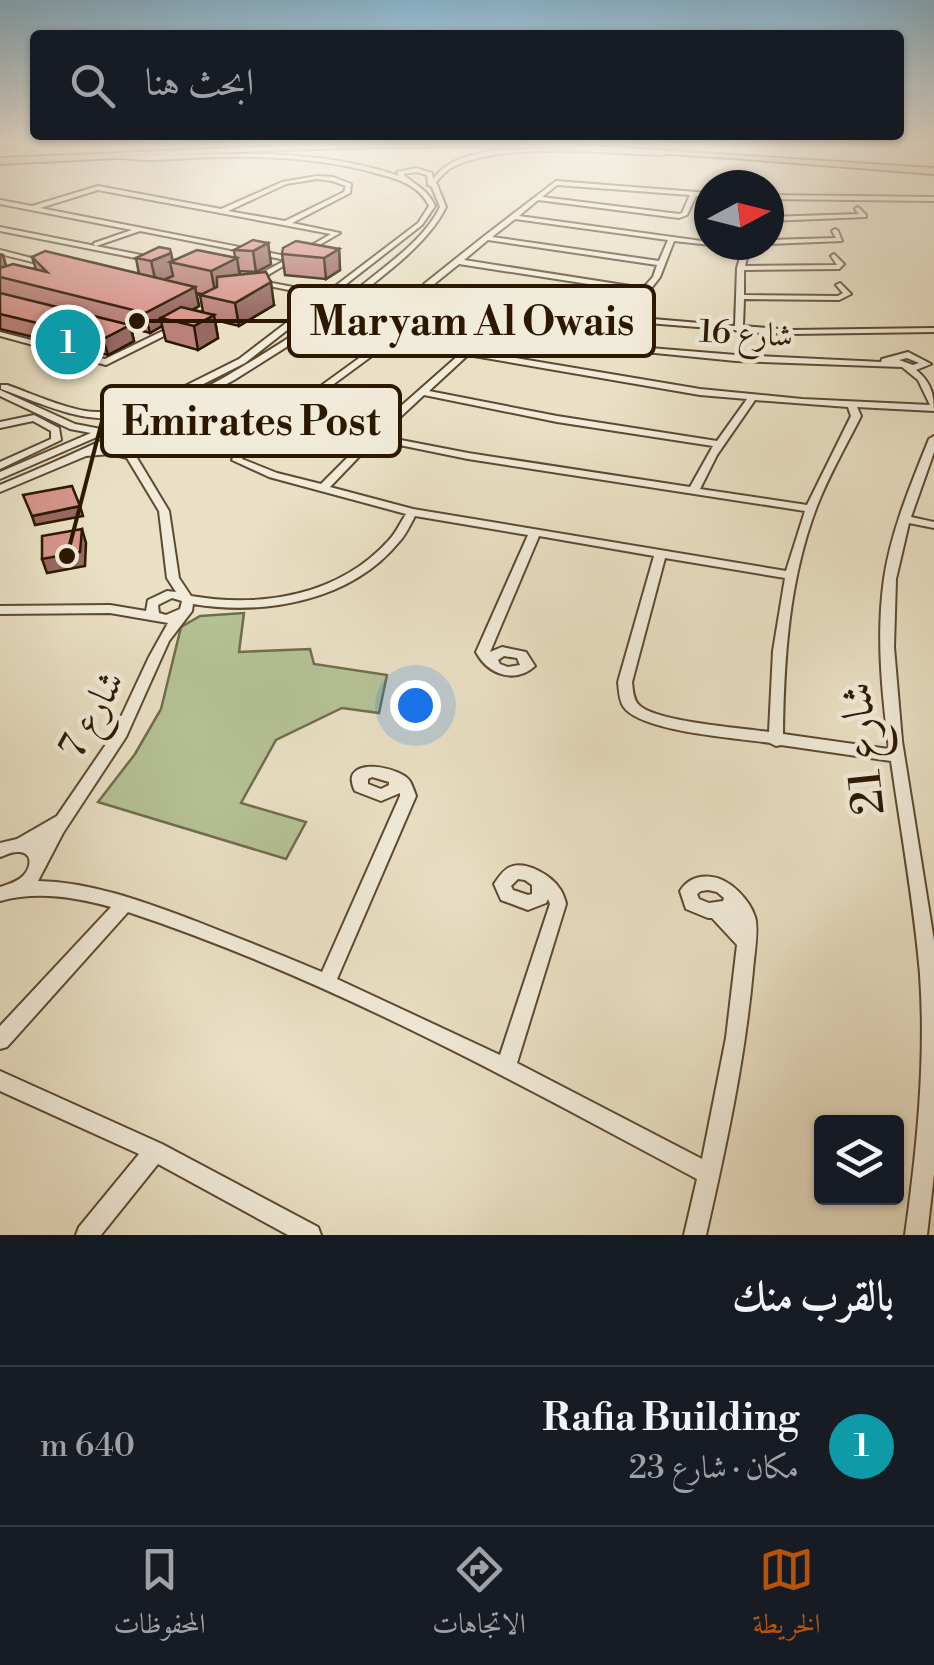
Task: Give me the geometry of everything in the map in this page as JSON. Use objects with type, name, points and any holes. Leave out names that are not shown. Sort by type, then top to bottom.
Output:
[{"type":"street","points":[[0,202],[293,260]]},
{"type":"street","points":[[33,208],[54,202]]},
{"type":"street","points":[[175,202],[337,233],[261,277]]},
{"type":"street","points":[[222,210],[242,202]]},
{"type":"street","points":[[287,222],[329,202]]},
{"type":"street","points":[[182,614],[190,604],[173,578],[164,511],[131,456],[126,440],[312,310],[430,212],[429,202]]},
{"type":"street","points":[[0,476],[268,357],[320,322],[419,239],[435,224],[442,210],[439,202]]},
{"type":"street","points":[[531,202],[428,287],[623,320],[739,330],[934,330]]},
{"type":"street","points":[[567,202],[683,215],[690,202]]},
{"type":"street","points":[[784,219],[864,216],[858,209]]},
{"type":"street","points":[[512,217],[694,242]]},
{"type":"street","points":[[0,227],[96,244],[111,243],[169,258]]},
{"type":"street","points":[[0,227],[156,260]]},
{"type":"street","points":[[111,243],[140,229]]},
{"type":"street","points":[[784,242],[840,240],[835,232]]},
{"type":"street","points":[[485,238],[663,264]]},
{"type":"street","points":[[280,286],[334,292],[355,285],[419,239]]},
{"type":"street","points":[[623,320],[663,264],[672,239]]},
{"type":"street","points":[[312,310],[308,296],[243,276],[302,286],[328,284],[390,248]]},
{"type":"street","points":[[0,252],[68,268]]},
{"type":"street","points":[[741,268],[839,267],[842,264],[834,256]]},
{"type":"street","points":[[739,330],[743,260]]},
{"type":"street","points":[[456,262],[646,291]]},
{"type":"street","points":[[33,270],[49,264]]},
{"type":"street","points":[[364,285],[357,300],[375,307]]},
{"type":"street","points":[[738,297],[844,298],[847,294],[840,285]]},
{"type":"street","name":"شارع 16","points":[[320,322],[345,308],[375,307],[516,332],[698,356],[924,364]]},
{"type":"street","points":[[516,332],[540,307]]},
{"type":"street","points":[[420,315],[246,444],[236,458],[254,468],[322,490],[412,512],[790,574]]},
{"type":"street","points":[[0,334],[102,362],[119,359],[188,321]]},
{"type":"street","points":[[135,335],[154,340]]},
{"type":"street","points":[[387,340],[752,398],[934,408],[924,364],[901,362]]},
{"type":"street","points":[[322,490],[464,355]]},
{"type":"street","points":[[54,412],[120,416],[204,386]]},
{"type":"street","points":[[2,391],[54,412],[83,430],[103,431]]},
{"type":"street","points":[[2,391],[8,403],[77,424],[91,420],[20,406]]},
{"type":"street","points":[[421,392],[557,419],[720,444]]},
{"type":"street","points":[[693,491],[752,398]]},
{"type":"street","points":[[776,740],[778,665],[790,574],[811,509],[856,416],[852,405]]},
{"type":"street","points":[[0,466],[58,438],[54,428],[20,406]]},
{"type":"street","points":[[12,420],[20,406]]},
{"type":"street","points":[[54,412],[70,434],[62,450]]},
{"type":"street","points":[[0,425],[34,418]]},
{"type":"street","points":[[0,489],[148,422]]},
{"type":"street","points":[[374,437],[468,456],[811,509]]},
{"type":"street","name":"شارع 21","points":[[916,1235],[930,1078],[930,994],[925,933],[897,760],[888,668],[888,596],[906,517],[934,439]]},
{"type":"street","points":[[59,464],[100,452],[131,456]]},
{"type":"street","points":[[14,460],[46,458]]},
{"type":"street","points":[[0,610],[110,609],[167,619],[220,604],[283,599],[340,582],[389,550],[412,512]]},
{"type":"street","points":[[906,517],[934,524]]},
{"type":"street","points":[[492,632],[496,644],[526,659],[526,669],[510,672],[494,666],[485,660],[483,652],[535,532]]},
{"type":"street","points":[[661,552],[626,682],[628,702],[637,712],[662,722],[897,760]]},
{"type":"street","points":[[154,616],[150,606],[173,578]]},
{"type":"street","points":[[110,609],[171,594],[220,604]]},
{"type":"street","name":"شارع 7","points":[[7,894],[35,876],[64,818],[128,722],[163,637],[182,614]]},
{"type":"street","name":"شارع 7","points":[[154,616],[163,637]]},
{"type":"street","points":[[494,666],[492,655],[508,651]]},
{"type":"street","points":[[327,981],[398,821],[408,790],[396,778],[377,771],[360,776],[360,786],[380,795],[398,821]]},
{"type":"street","points":[[380,795],[393,792],[398,783],[396,778]]},
{"type":"street","name":"شارع 7","points":[[0,850],[20,845],[64,818]]},
{"type":"street","points":[[20,845],[36,851],[40,863],[62,888]]},
{"type":"street","points":[[506,1066],[558,904],[554,893],[521,872],[504,879],[507,895],[528,903],[541,919],[546,938]]},
{"type":"street","points":[[528,903],[540,898],[541,882]]},
{"type":"street","points":[[695,1235],[728,1087],[748,918],[733,897],[715,884],[692,886],[688,898],[692,904],[718,912],[744,940]]},
{"type":"street","points":[[7,894],[62,888],[123,906],[327,981],[506,1066],[709,1174]]},
{"type":"street","points":[[718,912],[730,908],[733,897]]},
{"type":"street","points":[[0,1040],[123,906]]},
{"type":"street","points":[[0,1081],[155,1151],[310,1235]]},
{"type":"street","points":[[86,1235],[155,1151]]},
{"type":"green space","points":[[244,613],[239,652],[310,649],[314,664],[387,675],[379,713],[342,708],[276,740],[241,803],[306,822],[286,859],[98,802],[135,754],[161,709],[181,627],[200,616]]},
{"type":"building","points":[[253,240],[268,243],[253,251],[234,250]]},
{"type":"building","points":[[296,241],[339,249],[324,258],[282,254],[283,248]]},
{"type":"building","points":[[159,247],[170,249],[171,253],[151,261],[136,258]]},
{"type":"building","points":[[197,250],[237,258],[211,271],[170,262]]},
{"type":"building","points":[[45,251],[195,287],[145,313],[0,277],[0,268],[13,264],[47,272],[32,257]]},
{"type":"building","points":[[266,272],[271,282],[235,303],[200,295],[217,287],[217,277]]},
{"type":"building","points":[[0,293],[130,325],[103,339],[0,314]]},
{"type":"building","points":[[181,307],[214,315],[194,326],[161,318]]},
{"type":"building","points":[[72,486],[80,506],[32,516],[23,495]]},
{"type":"building","points":[[82,529],[80,552],[42,559],[42,536]]},
{"type":"place","name":"Maryam Al Owais","points":[[137,321]]},
{"type":"place","name":"Rafia Building","points":[[68,342]]},
{"type":"place","name":"Emirates Post","points":[[67,556]]}]
